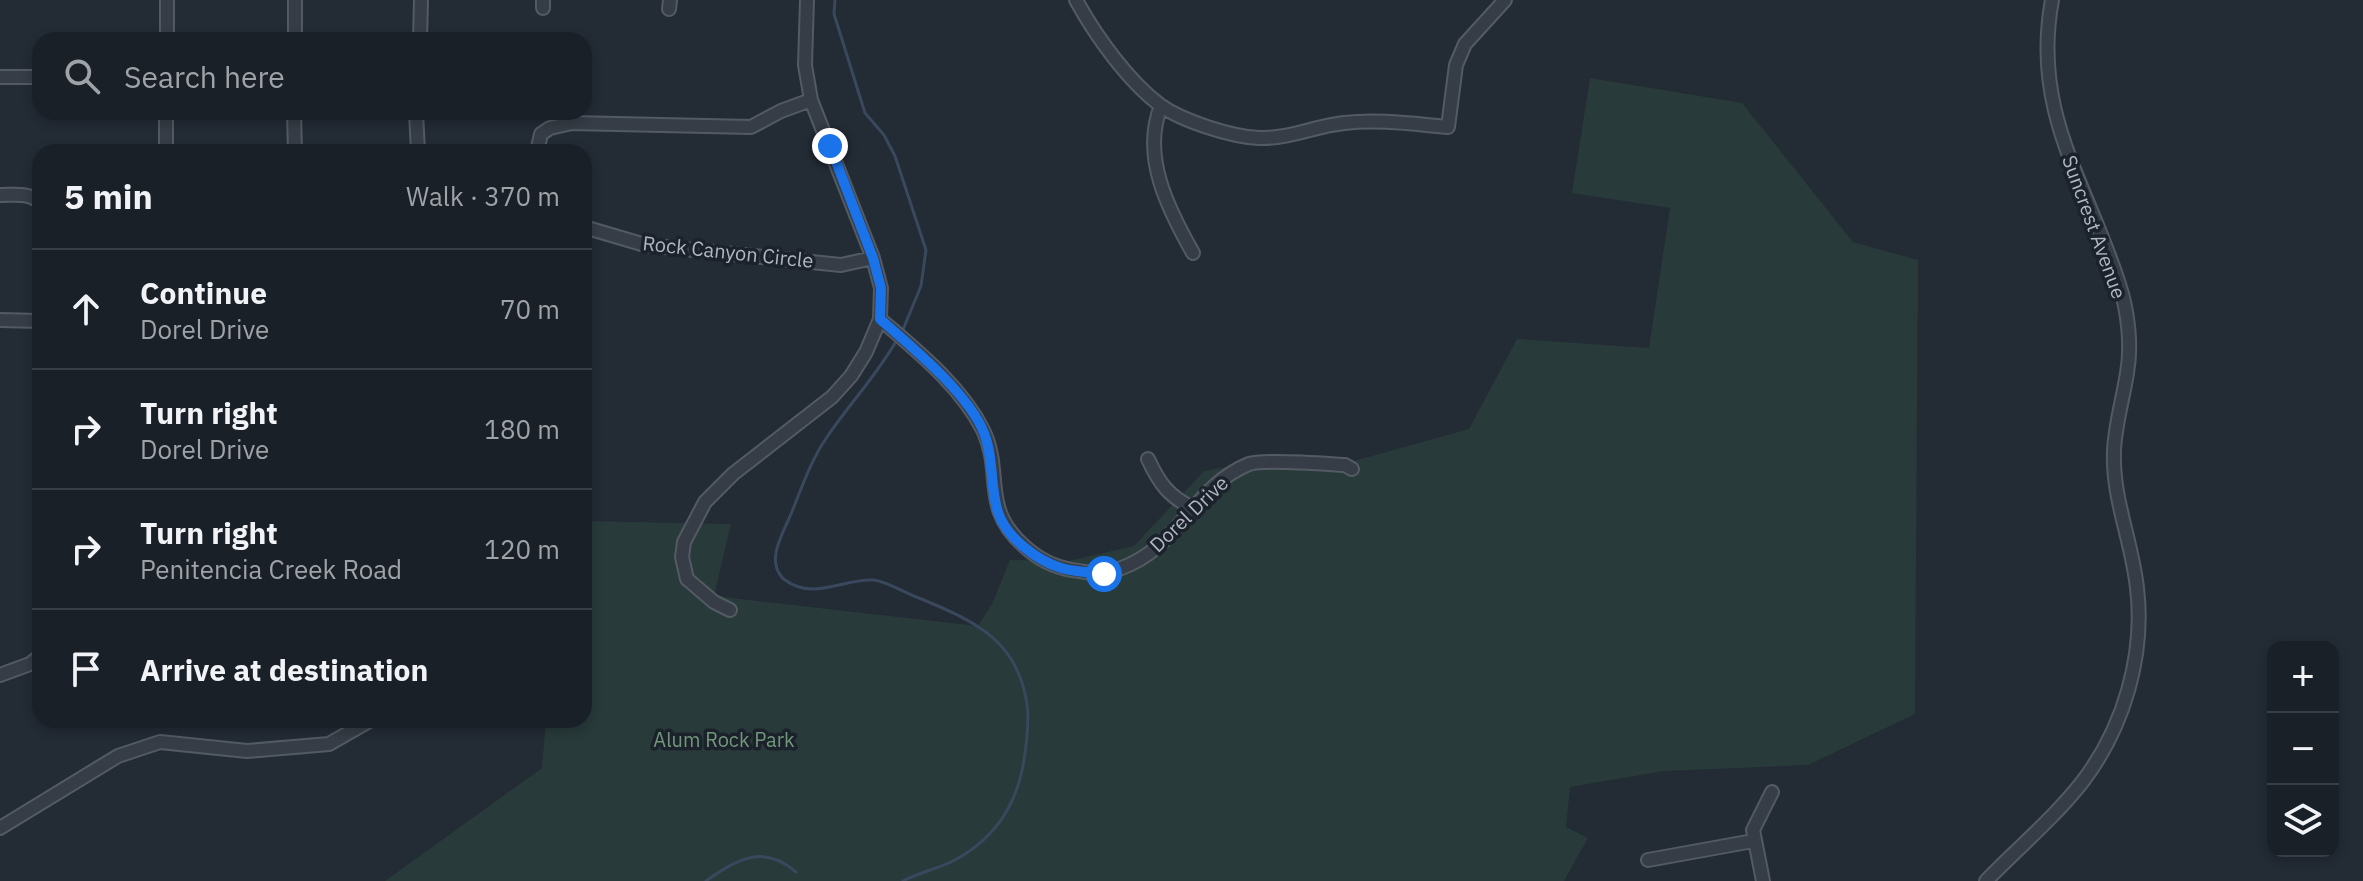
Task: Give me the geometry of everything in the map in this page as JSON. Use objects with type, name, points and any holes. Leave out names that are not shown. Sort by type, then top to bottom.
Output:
[{"type":"street","points":[[167,0],[167,32]]},
{"type":"street","points":[[295,0],[295,32]]},
{"type":"street","points":[[420,32],[421,0]]},
{"type":"street","points":[[730,610],[714,602],[687,579],[684,542],[705,502],[733,474],[832,397],[851,376],[866,352],[880,319],[881,288],[873,258],[811,100],[805,65],[807,0]]},
{"type":"street","points":[[1076,0],[1105,45],[1161,106],[1217,129],[1256,138],[1286,137],[1340,123],[1374,121],[1448,127],[1456,65],[1465,44],[1505,0]]},
{"type":"street","name":"Suncrest Avenue","points":[[1986,881],[2081,783],[2105,749],[2122,711],[2137,646],[2140,607],[2130,546],[2115,490],[2114,450],[2128,370],[2127,323],[2120,285],[2061,137],[2052,102],[2046,51],[2052,0]]},
{"type":"street","points":[[0,77],[32,77]]},
{"type":"street","points":[[539,144],[541,134],[550,128],[572,123],[751,127],[811,100]]},
{"type":"street","points":[[1161,106],[1155,122],[1158,175],[1172,216],[1193,253]]},
{"type":"street","points":[[166,120],[166,144]]},
{"type":"street","points":[[294,120],[295,144]]},
{"type":"street","points":[[416,120],[418,144]]},
{"type":"street","points":[[0,195],[27,195],[32,198]]},
{"type":"street","name":"Rock Canyon Circle","points":[[592,229],[645,245],[841,265],[873,258]]},
{"type":"street","name":"Dorel Drive","points":[[880,319],[962,396],[984,431],[994,471],[998,512],[1010,533],[1034,554],[1061,568],[1104,574],[1138,562],[1165,542],[1225,476],[1253,462],[1345,465],[1352,469]]},
{"type":"street","points":[[0,320],[32,321]]},
{"type":"street","points":[[1148,459],[1158,481],[1175,499],[1193,508]]},
{"type":"street","points":[[0,675],[32,662]]},
{"type":"street","points":[[0,828],[136,748],[160,742],[247,751],[329,744],[357,728]]},
{"type":"street","points":[[1763,881],[1753,830],[1772,792]]},
{"type":"street","points":[[1648,860],[1753,841]]},
{"type":"green space","name":"Alum Rock Park","points":[[1590,78],[1742,103],[1853,242],[1918,260],[1915,714],[1808,765],[1664,771],[1570,787],[1566,827],[1588,838],[1564,881],[385,881],[542,768],[545,728],[592,728],[592,521],[731,524],[714,596],[978,626],[992,604],[1010,560],[1068,561],[1134,546],[1204,471],[1296,454],[1354,461],[1469,429],[1517,339],[1649,348],[1670,208],[1572,193]]},
{"type":"waterway","points":[[835,0],[834,14],[865,113],[884,135],[895,156],[926,250],[921,286],[902,332]]},
{"type":"waterway","points":[[898,338],[816,455],[778,543],[775,557],[777,568],[785,580],[806,589],[863,580],[879,581],[960,616],[993,638],[1006,652],[1017,668],[1028,713],[1020,779],[1004,816],[975,847],[955,860],[903,881]]},
{"type":"waterway","points":[[706,881],[739,861],[750,858],[772,858],[796,872]]},
{"type":"route","points":[[830,146],[873,258],[881,288],[880,319],[962,396],[984,431],[994,471],[998,512],[1010,533],[1034,554],[1061,568],[1104,574]]}]
